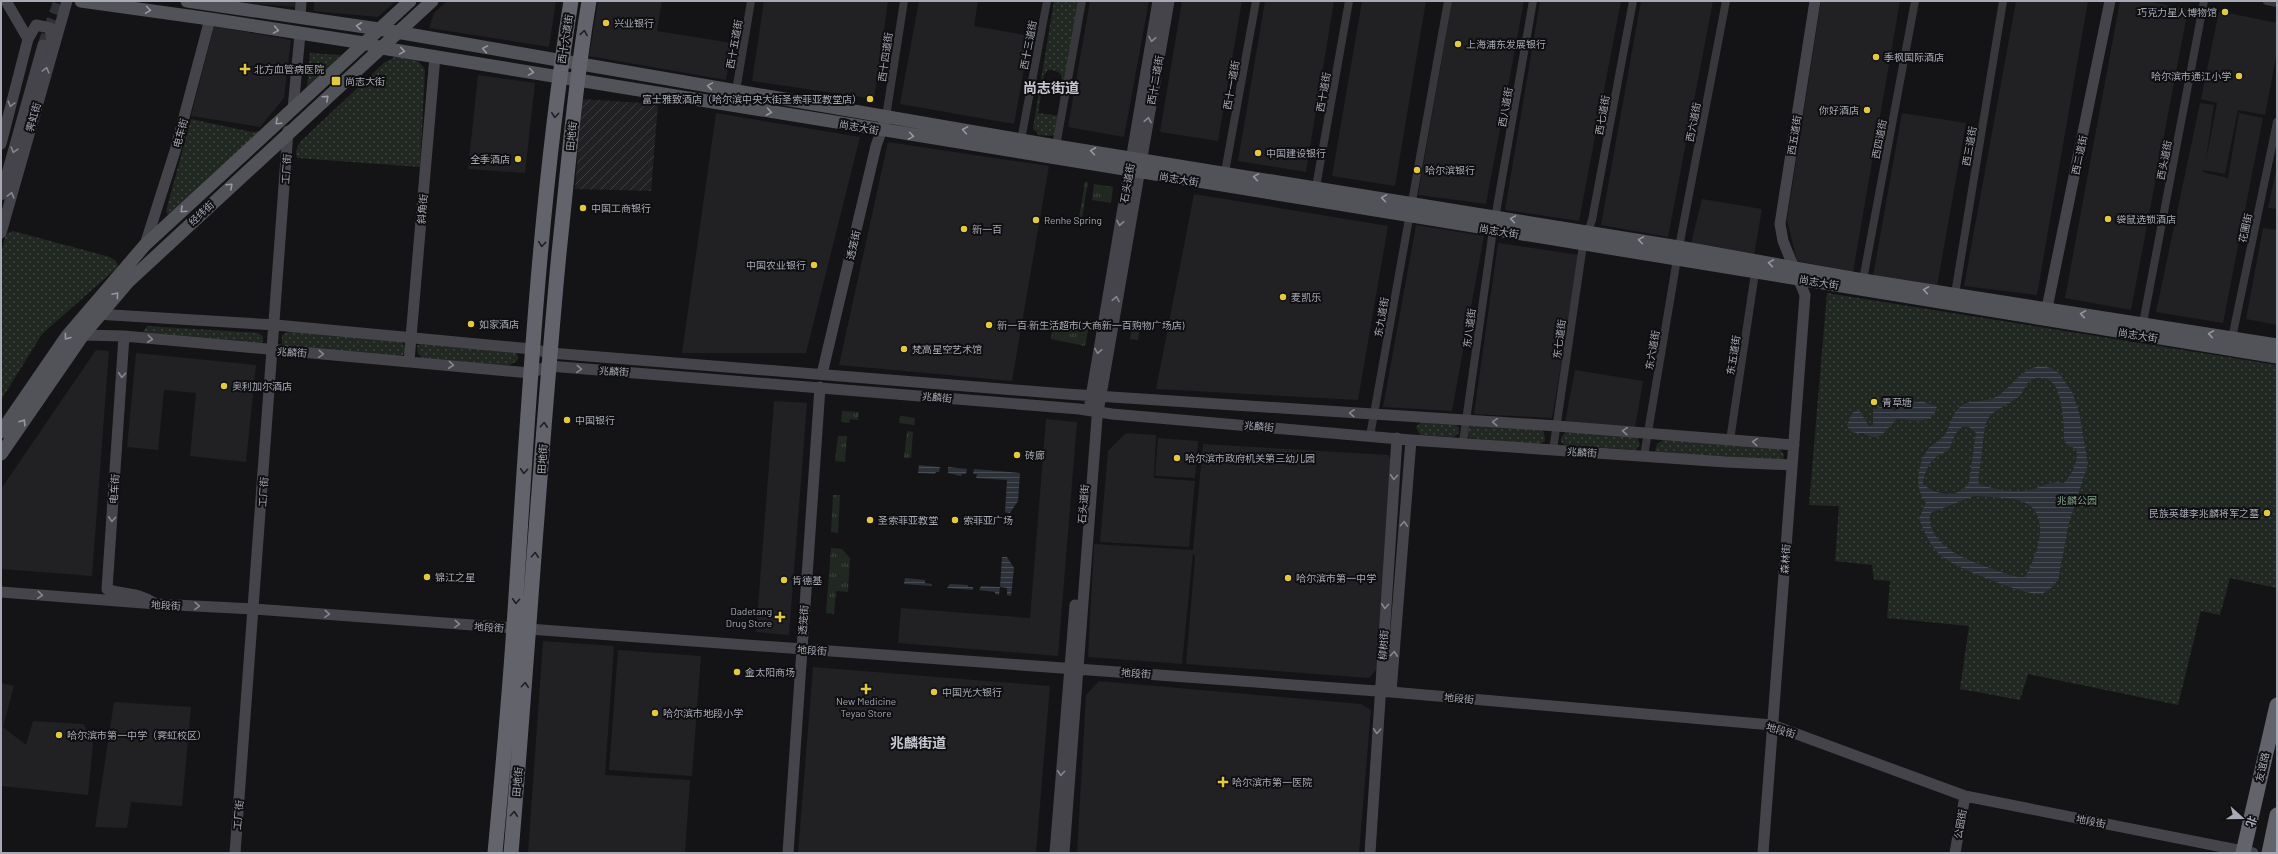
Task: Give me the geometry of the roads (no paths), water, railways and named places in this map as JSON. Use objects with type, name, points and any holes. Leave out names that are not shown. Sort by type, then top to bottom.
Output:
[{"type":"highway","name":"西十六道街","points":[[560,69],[571,1]]},
{"type":"highway","name":"西十六道街","points":[[578,72],[589,1]]},
{"type":"highway","name":"田地街","points":[[495,853],[514,629],[530,373],[560,69]]},
{"type":"highway","name":"田地街","points":[[511,853],[530,630],[549,359],[578,72]]},
{"type":"highway","name":"友谊路","points":[[2246,852],[2277,705]]},
{"type":"highway","points":[[2269,853],[2277,815]]},
{"type":"main road","name":"霁虹街","points":[[1,195],[48,45],[67,1]]},
{"type":"main road","name":"尚志大街","points":[[81,1],[210,18],[435,56],[560,69]]},
{"type":"main road","name":"尚志大街","points":[[187,1],[379,29],[560,69],[882,131],[2277,357]]},
{"type":"main road","points":[[300,18],[301,1]]},
{"type":"main road","name":"经纬街","points":[[1,432],[67,336],[145,245],[410,1]]},
{"type":"main road","name":"经纬街","points":[[1,454],[83,335],[128,282],[288,131],[382,48],[432,1]]},
{"type":"main road","name":"西十二道街","points":[[1136,158],[1158,1]]},
{"type":"main road","name":"西十二道街","points":[[1136,158],[1169,1]]},
{"type":"main road","name":"西五道街","points":[[1793,267],[1783,240],[1780,224],[1815,1]]},
{"type":"main road","name":"西二道街","points":[[2047,308],[2110,1]]},
{"type":"main road","points":[[5,2],[28,39]]},
{"type":"main road","name":"电车街","points":[[145,245],[175,151],[210,18]]},
{"type":"main road","points":[[1,144],[28,39],[36,25],[50,28],[48,45]]},
{"type":"main road","points":[[292,109],[300,34]]},
{"type":"main road","name":"霁虹街","points":[[1,233],[48,45]]},
{"type":"main road","name":"斜角街","points":[[409,361],[435,56]]},
{"type":"main road","name":"尚志大街","points":[[578,72],[736,91],[1056,146],[1225,172],[1679,247],[1863,280],[2277,345]]},
{"type":"main road","name":"透笼街","points":[[822,374],[876,146],[886,117]]},
{"type":"main road","name":"工厂街","points":[[235,853],[276,325],[288,131]]},
{"type":"main road","name":"石头道街","points":[[1064,853],[1090,422],[1094,411],[1136,158]]},
{"type":"main road","name":"森林街","points":[[1763,853],[1805,302],[1805,295],[1793,267]]},
{"type":"main road","name":"兆麟街","points":[[84,315],[100,314],[276,325],[412,337],[532,349],[549,359],[820,387],[1411,440],[1463,442],[1553,450],[1792,465]]},
{"type":"main road","name":"兆麟街","points":[[83,335],[124,336],[273,351],[409,361],[530,373],[549,359],[822,374],[1096,395],[1557,426],[1794,445]]},
{"type":"main road","name":"电车街","points":[[124,336],[107,589],[117,593],[141,595],[156,604]]},
{"type":"main road","name":"透笼街","points":[[788,853],[820,387]]},
{"type":"main road","name":"柳树街","points":[[1370,853],[1397,438]]},
{"type":"main road","name":"柳树街","points":[[1391,692],[1411,440]]},
{"type":"main road","name":"地段街","points":[[1,592],[156,604],[254,608],[514,629],[1391,692],[1772,725],[1965,796],[2246,852]]},
{"type":"main road","name":"石头道街","points":[[1055,853],[1074,669]]},
{"type":"main road","name":"公园街","points":[[1955,853],[1965,796]]},
{"type":"street","name":"西十五道街","points":[[736,91],[751,1]]},
{"type":"street","name":"西十四道街","points":[[886,117],[904,1]]},
{"type":"street","name":"西十三道街","points":[[1021,140],[1047,1]]},
{"type":"street","points":[[1056,146],[1082,1]]},
{"type":"street","name":"西十一道街","points":[[1225,172],[1256,1]]},
{"type":"street","name":"西十道街","points":[[1316,187],[1349,1]]},
{"type":"street","name":"东九道街","points":[[1370,436],[1448,1]]},
{"type":"street","name":"西八道街","points":[[1496,217],[1533,1]]},
{"type":"street","name":"西七道街","points":[[1586,232],[1592,220],[1632,1]]},
{"type":"street","name":"西六道街","points":[[1679,247],[1726,1]]},
{"type":"street","name":"西四道街","points":[[1863,280],[1914,1]]},
{"type":"street","name":"西三道街","points":[[1955,294],[2003,1]]},
{"type":"street","name":"西头道街","points":[[2142,324],[2204,1]]},
{"type":"street","points":[[2267,1],[2277,3]]},
{"type":"street","name":"花圃街","points":[[2232,338],[2277,122]]},
{"type":"street","name":"东八道街","points":[[1463,442],[1496,217]]},
{"type":"street","name":"东七道街","points":[[1553,450],[1586,232]]},
{"type":"street","name":"东六道街","points":[[1644,456],[1679,247]]},
{"type":"street","name":"东五道街","points":[[1730,440],[1755,273]]},
{"type":"tunnel","points":[[43,45],[59,1]]},
{"type":"place","name":"巧克力星人博物馆","points":[[2225,12]]},
{"type":"place","name":"兴业银行","points":[[606,23]]},
{"type":"place","name":"上海浦东发展银行","points":[[1458,44]]},
{"type":"place","name":"季枫国际酒店","points":[[1876,57]]},
{"type":"place","name":"北方血管病医院","points":[[245,69]]},
{"type":"place","name":"哈尔滨市通江小学","points":[[2239,76]]},
{"type":"place","name":"尚志大街","points":[[336,81]]},
{"type":"place","name":"富士雅致酒店（哈尔滨中央大街圣索菲亚教堂店）","points":[[870,99]]},
{"type":"place","name":"你好酒店","points":[[1867,110]]},
{"type":"place","name":"中国建设银行","points":[[1258,153]]},
{"type":"place","name":"全季酒店","points":[[518,159]]},
{"type":"place","name":"哈尔滨银行","points":[[1417,170]]},
{"type":"place","name":"中国工商银行","points":[[583,208]]},
{"type":"place","name":"袋鼠选锁酒店","points":[[2108,219]]},
{"type":"place","name":"Renhe Spring","points":[[1036,220]]},
{"type":"place","name":"新一百","points":[[964,229]]},
{"type":"place","name":"中国农业银行","points":[[814,265]]},
{"type":"place","name":"麦凯乐","points":[[1283,297]]},
{"type":"place","name":"如家酒店","points":[[471,324]]},
{"type":"place","name":"新一百·新生活超市(大商新一百购物广场店)","points":[[989,325]]},
{"type":"place","name":"梵高星空艺术馆","points":[[904,349]]},
{"type":"place","name":"奥利加尔酒店","points":[[224,386]]},
{"type":"place","name":"青草塘","points":[[1874,402]]},
{"type":"place","name":"中国银行","points":[[567,420]]},
{"type":"place","name":"砖廊","points":[[1017,455]]},
{"type":"place","name":"哈尔滨市政府机关第三幼儿园","points":[[1177,458]]},
{"type":"place","name":"民族英雄李兆麟将军之墓","points":[[2267,513]]},
{"type":"place","name":"圣索菲亚教堂","points":[[870,520]]},
{"type":"place","name":"索菲亚广场","points":[[955,520]]},
{"type":"place","name":"锦江之星","points":[[427,577]]},
{"type":"place","name":"哈尔滨市第一中学","points":[[1288,578]]},
{"type":"place","name":"肯德基","points":[[784,580]]},
{"type":"place","name":"Dadetang Drug Store","points":[[780,617]]},
{"type":"place","name":"金太阳商场","points":[[737,672]]},
{"type":"place","name":"New Medicine Teyao Store","points":[[866,689]]},
{"type":"place","name":"中国光大银行","points":[[934,692]]},
{"type":"place","name":"哈尔滨市地段小学","points":[[655,713]]},
{"type":"place","name":"哈尔滨市第一中学（霁虹校区）","points":[[59,735]]},
{"type":"place","name":"哈尔滨市第一医院","points":[[1223,782]]},
{"type":"district","name":"尚志街道","points":[[1051,87]]},
{"type":"district","name":"兆麟街道","points":[[918,742]]},
{"type":"park label","name":"兆麟公园","points":[[2077,500]]}]
